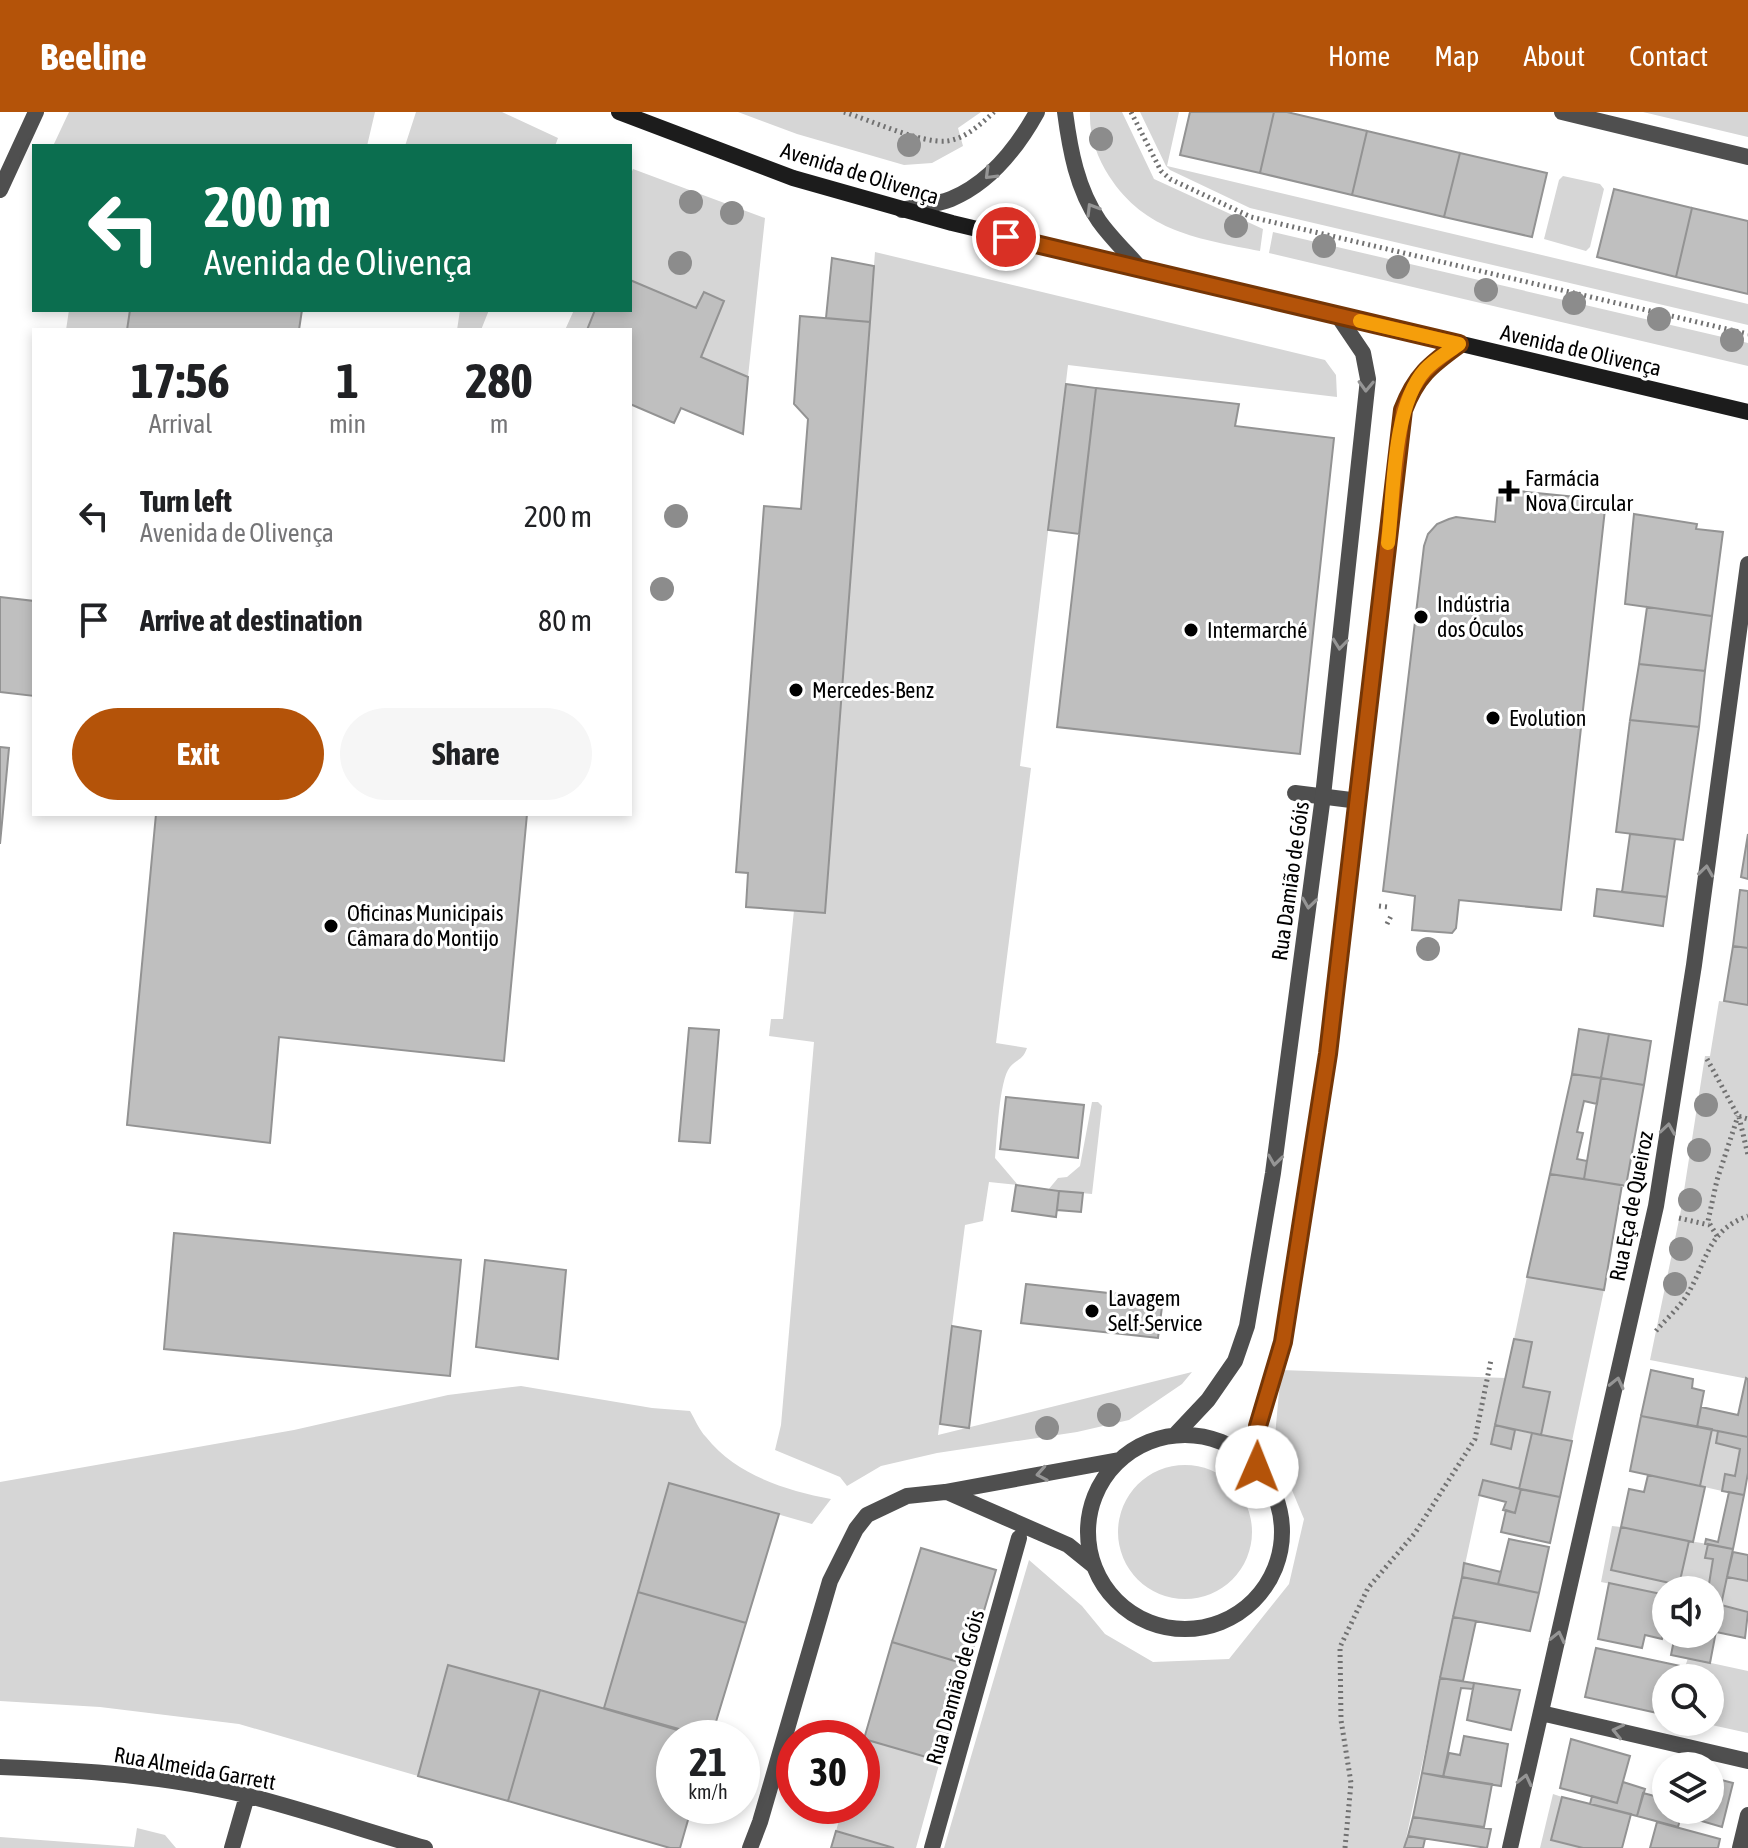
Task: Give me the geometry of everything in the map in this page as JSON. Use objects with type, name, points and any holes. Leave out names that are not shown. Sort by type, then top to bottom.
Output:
[{"type":"main road","name":"Avenida de Olivença","points":[[619,112],[730,156],[902,210],[1748,412]]},
{"type":"street","points":[[0,190],[36,112]]},
{"type":"street","points":[[902,210],[949,200],[985,181],[1024,135],[1037,112]]},
{"type":"street","points":[[1065,112],[1069,144],[1084,196],[1100,223],[1141,269]]},
{"type":"street","points":[[1562,112],[1748,157]]},
{"type":"street","name":"Rua Damião de Góis","points":[[1175,1435],[1208,1400],[1235,1361],[1247,1326],[1273,1173],[1323,796],[1368,379],[1363,353],[1338,316]]},
{"type":"street","points":[[1257,1467],[1258,1426],[1283,1342],[1328,1054],[1403,410],[1412,388],[1426,368],[1459,344]]},
{"type":"street","name":"Rua Eça de Queiroz","points":[[1510,1848],[1656,1206],[1694,965],[1748,564]]},
{"type":"street","points":[[1295,793],[1359,801]]},
{"type":"street","points":[[1175,1435],[1206,1436],[1234,1447],[1257,1467],[1274,1493],[1281,1523],[1279,1554],[1268,1583],[1248,1606],[1221,1622],[1191,1629],[1160,1626],[1132,1614],[1109,1593],[1094,1566],[1088,1538],[1090,1509],[1101,1483],[1119,1460],[1145,1443],[1175,1435]]},
{"type":"street","points":[[750,1848],[830,1581],[856,1529],[867,1515],[907,1496],[945,1492],[1119,1460]]},
{"type":"street","points":[[945,1492],[1068,1545],[1094,1566]]},
{"type":"street","name":"Rua Damião de Góis","points":[[932,1848],[1019,1538]]},
{"type":"street","points":[[1541,1713],[1748,1761]]},
{"type":"street","name":"Rua Almeida Garrett","points":[[0,1767],[150,1779],[247,1796],[425,1848]]},
{"type":"street","points":[[232,1848],[247,1796]]},
{"type":"street","points":[[1740,1848],[1748,1815]]},
{"type":"path","points":[[844,112],[929,140],[947,141],[966,135],[994,112]]},
{"type":"path","points":[[1131,112],[1161,171],[1170,179],[1251,217],[1748,334]]},
{"type":"path","points":[[1379,906],[1388,907]]},
{"type":"path","points":[[1387,924],[1391,916]]},
{"type":"path","points":[[1705,1055],[1738,1116],[1748,1155]]},
{"type":"path","points":[[1738,1116],[1748,1119]]},
{"type":"path","points":[[1717,1236],[1708,1221],[1738,1116]]},
{"type":"path","points":[[1655,1332],[1686,1297],[1717,1236],[1728,1225],[1748,1216]]},
{"type":"path","points":[[1679,1218],[1709,1225]]},
{"type":"path","points":[[1345,1848],[1351,1783],[1341,1720],[1340,1647],[1368,1588],[1415,1533],[1475,1439],[1491,1360]]},
{"type":"shaded area","points":[[69,112],[375,112],[367,144],[54,144]]},
{"type":"shaded area","points":[[416,112],[502,112],[558,138],[556,144],[406,144]]},
{"type":"shaded area","points":[[738,112],[981,112],[958,128],[963,146],[932,163],[904,165],[797,134]]},
{"type":"shaded area","points":[[1090,112],[1122,112],[1154,179],[1263,229],[1260,251],[1195,237],[1139,210],[1123,195],[1101,161],[1092,137]]},
{"type":"shaded area","points":[[1140,112],[1179,112],[1167,166],[1748,304],[1748,325],[1250,208],[1170,170],[1166,166]]},
{"type":"shaded area","points":[[1643,112],[1748,112],[1748,137]]},
{"type":"shaded area","points":[[633,169],[765,218],[748,377],[701,357],[724,301],[704,292],[696,308],[632,281]]},
{"type":"shaded area","points":[[1563,176],[1600,184],[1604,189],[1590,247],[1586,251],[1544,239],[1559,180]]},
{"type":"shaded area","points":[[1273,232],[1748,343],[1748,366],[1269,253]]},
{"type":"shaded area","points":[[875,252],[1325,360],[1336,375],[1337,397],[1068,365],[1020,766],[1031,768],[996,1043],[1027,1048],[1010,1067],[1003,1084],[995,1158],[1018,1185],[989,1182],[983,1221],[965,1225],[938,1435],[1192,1372],[1182,1384],[1129,1420],[1077,1432],[937,1453],[881,1466],[847,1486],[840,1477],[775,1450],[781,1425],[814,1042],[769,1036],[771,1019],[783,1019],[794,910],[825,912]]},
{"type":"shaded area","points":[[69,312],[130,312],[127,328],[66,328]]},
{"type":"shaded area","points":[[460,312],[488,312],[482,328],[457,328]]},
{"type":"shaded area","points":[[573,312],[594,312],[588,328],[566,328]]},
{"type":"shaded area","points":[[1719,1001],[1748,1005],[1748,1379],[1650,1360],[1681,1210],[1705,1056],[1710,1056]]},
{"type":"shaded area","points":[[1092,1102],[1102,1106],[1092,1194],[1048,1190],[1058,1178],[1067,1177],[1080,1166]]},
{"type":"shaded area","points":[[1527,1277],[1604,1290],[1572,1441],[1541,1435],[1550,1393],[1523,1387],[1532,1342],[1514,1339]]},
{"type":"shaded area","points":[[1281,1370],[1506,1378],[1491,1444],[1511,1449],[1515,1430],[1532,1433],[1519,1489],[1483,1481],[1404,1848],[944,1848],[1029,1560],[1082,1606],[1105,1634],[1153,1662],[1229,1659],[1289,1584],[1304,1519],[1274,1447]]},
{"type":"shaded area","points":[[521,1386],[652,1408],[690,1411],[701,1431],[718,1450],[747,1471],[796,1491],[831,1499],[812,1524],[669,1483],[604,1708],[448,1665],[418,1776],[239,1724],[100,1707],[0,1701],[0,1482],[294,1430],[448,1395]]},
{"type":"shaded area","points":[[1712,1429],[1718,1431],[1716,1443],[1740,1449],[1735,1476],[1722,1491],[1700,1486]]},
{"type":"shaded area","points":[[1185,1465],[1211,1470],[1232,1485],[1247,1506],[1252,1532],[1247,1558],[1232,1579],[1211,1594],[1185,1599],[1159,1594],[1138,1579],[1123,1558],[1118,1532],[1123,1506],[1138,1485],[1159,1470]]},
{"type":"shaded area","points":[[1612,1526],[1621,1527],[1612,1570],[1652,1579],[1652,1592],[1601,1582]]},
{"type":"shaded area","points":[[1689,1541],[1708,1544],[1705,1557],[1713,1559],[1710,1576],[1681,1576]]},
{"type":"shaded area","points":[[1727,1577],[1748,1581],[1748,1612],[1724,1606]]},
{"type":"shaded area","points":[[1688,1658],[1716,1664],[1686,1664]]},
{"type":"shaded area","points":[[1724,1666],[1748,1671],[1748,1733],[1724,1728]]},
{"type":"shaded area","points":[[880,1744],[940,1761],[916,1848],[894,1848],[836,1831],[838,1824],[880,1824]]},
{"type":"shaded area","points":[[1553,1794],[1562,1797],[1551,1840],[1583,1848],[1540,1848]]},
{"type":"shaded area","points":[[137,1828],[165,1835],[176,1848],[0,1848],[0,1837],[134,1847]]},
{"type":"building","points":[[1190,112],[1274,112],[1260,173],[1180,155]]},
{"type":"building","points":[[1274,112],[1287,112],[1367,131],[1352,195],[1260,173]]},
{"type":"building","points":[[1367,131],[1460,153],[1444,217],[1352,195]]},
{"type":"building","points":[[1460,153],[1547,173],[1532,237],[1444,217]]},
{"type":"building","points":[[1614,189],[1692,208],[1676,277],[1597,257]]},
{"type":"building","points":[[1692,208],[1748,221],[1748,294],[1676,277]]},
{"type":"building","points":[[832,258],[874,266],[870,322],[826,318]]},
{"type":"building","points":[[632,281],[696,308],[704,292],[724,301],[701,357],[748,377],[743,434],[681,408],[674,423],[632,405],[632,328],[588,328],[594,312],[632,312]]},
{"type":"building","points":[[130,312],[302,312],[299,328],[127,328]]},
{"type":"building","name":"Mercedes-Benz","points":[[800,316],[870,322],[825,913],[746,907],[748,873],[736,872],[764,506],[801,509],[808,419],[794,404]]},
{"type":"building","points":[[1066,384],[1096,388],[1079,534],[1048,530]]},
{"type":"building","name":"Intermarché","points":[[1096,388],[1239,404],[1235,426],[1334,438],[1300,754],[1057,727]]},
{"type":"building","name":"Evolution","points":[[1498,489],[1606,500],[1561,910],[1459,900],[1456,928],[1452,933],[1412,930],[1415,896],[1383,891],[1424,546],[1428,534],[1437,524],[1449,519],[1456,517],[1495,522]]},
{"type":"building","points":[[1634,514],[1697,524],[1696,529],[1723,532],[1712,616],[1625,604]]},
{"type":"building","points":[[0,597],[32,601],[32,696],[0,692]]},
{"type":"building","points":[[1647,607],[1712,616],[1705,671],[1639,664]]},
{"type":"building","points":[[1639,664],[1705,671],[1699,727],[1630,720]]},
{"type":"building","points":[[1630,720],[1699,727],[1683,840],[1616,832]]},
{"type":"building","points":[[0,747],[9,748],[0,844]]},
{"type":"building","name":"Oficinas Municipais Câmara do Montijo","points":[[156,816],[527,816],[504,1061],[279,1037],[270,1143],[127,1125]]},
{"type":"building","points":[[1630,834],[1675,839],[1667,897],[1622,892]]},
{"type":"building","points":[[1748,834],[1748,879],[1741,877]]},
{"type":"building","points":[[1597,889],[1667,897],[1663,926],[1594,916]]},
{"type":"building","points":[[1740,890],[1748,891],[1748,948],[1733,946]]},
{"type":"building","points":[[1733,946],[1748,948],[1748,1005],[1724,1001]]},
{"type":"building","points":[[689,1028],[719,1030],[710,1143],[679,1141]]},
{"type":"building","points":[[1579,1029],[1609,1034],[1601,1078],[1572,1074]]},
{"type":"building","points":[[1609,1034],[1651,1041],[1644,1085],[1601,1078]]},
{"type":"building","points":[[1572,1074],[1601,1078],[1597,1104],[1584,1101],[1577,1132],[1583,1133],[1577,1159],[1587,1161],[1584,1179],[1550,1174]]},
{"type":"building","points":[[1601,1078],[1644,1085],[1626,1186],[1584,1179]]},
{"type":"building","points":[[1006,1097],[1084,1105],[1078,1158],[1000,1149]]},
{"type":"building","points":[[1550,1174],[1622,1185],[1604,1290],[1527,1277]]},
{"type":"building","points":[[1016,1185],[1059,1191],[1056,1217],[1012,1211]]},
{"type":"building","points":[[1059,1191],[1083,1193],[1081,1212],[1057,1210]]},
{"type":"building","points":[[174,1233],[461,1260],[450,1376],[164,1349]]},
{"type":"building","points":[[485,1260],[566,1270],[558,1359],[476,1347]]},
{"type":"building","name":"Lavagem Self-Service","points":[[1026,1284],[1163,1299],[1158,1338],[1021,1323]]},
{"type":"building","points":[[952,1326],[981,1331],[969,1428],[940,1424]]},
{"type":"building","points":[[1514,1339],[1532,1342],[1523,1387],[1550,1392],[1541,1435],[1495,1425]]},
{"type":"building","points":[[1651,1370],[1693,1379],[1692,1388],[1704,1391],[1697,1427],[1641,1416]]},
{"type":"building","points":[[1746,1378],[1748,1437],[1697,1427],[1701,1407],[1738,1415]]},
{"type":"building","points":[[1641,1416],[1712,1429],[1700,1486],[1630,1471]]},
{"type":"building","points":[[1495,1425],[1515,1430],[1511,1449],[1491,1444]]},
{"type":"building","points":[[1718,1431],[1748,1437],[1748,1473],[1744,1495],[1722,1491],[1725,1474],[1735,1476],[1740,1449],[1716,1443]]},
{"type":"building","points":[[1532,1433],[1572,1441],[1560,1497],[1519,1489]]},
{"type":"building","points":[[1648,1475],[1705,1487],[1693,1542],[1621,1527],[1629,1489],[1644,1492]]},
{"type":"building","points":[[1483,1480],[1521,1489],[1515,1513],[1503,1510],[1506,1502],[1479,1495]]},
{"type":"building","points":[[669,1483],[779,1514],[746,1623],[638,1592]]},
{"type":"building","points":[[1521,1489],[1560,1497],[1550,1543],[1501,1532],[1506,1510],[1515,1513]]},
{"type":"building","points":[[1729,1492],[1744,1495],[1733,1549],[1705,1544],[1706,1539],[1718,1542]]},
{"type":"building","points":[[1621,1527],[1689,1541],[1681,1576],[1652,1576],[1652,1579],[1611,1570]]},
{"type":"building","points":[[1509,1539],[1549,1547],[1539,1593],[1498,1584]]},
{"type":"building","points":[[1708,1544],[1733,1549],[1724,1591],[1724,1576],[1710,1576],[1713,1559],[1705,1558]]},
{"type":"building","points":[[921,1548],[996,1570],[968,1665],[892,1642]]},
{"type":"building","points":[[1733,1552],[1748,1555],[1748,1581],[1727,1577]]},
{"type":"building","points":[[1464,1563],[1501,1572],[1498,1584],[1462,1577]]},
{"type":"building","points":[[1462,1577],[1539,1593],[1530,1631],[1453,1617]]},
{"type":"building","points":[[1609,1583],[1652,1592],[1652,1637],[1645,1635],[1642,1648],[1598,1639]]},
{"type":"building","points":[[638,1592],[746,1623],[716,1720],[656,1720],[656,1723],[604,1708]]},
{"type":"building","points":[[1724,1606],[1748,1612],[1745,1638],[1724,1634]]},
{"type":"building","points":[[1453,1617],[1476,1621],[1463,1681],[1440,1678]]},
{"type":"building","points":[[892,1642],[968,1665],[940,1761],[880,1744],[880,1720],[869,1720]]},
{"type":"building","points":[[1596,1648],[1669,1664],[1652,1664],[1652,1712],[1585,1697]]},
{"type":"building","points":[[1672,1648],[1713,1648],[1710,1663],[1671,1655]]},
{"type":"building","points":[[448,1665],[540,1690],[508,1801],[418,1776]]},
{"type":"building","points":[[1440,1678],[1474,1683],[1473,1689],[1461,1688],[1443,1777],[1422,1773]]},
{"type":"building","points":[[1474,1683],[1520,1690],[1511,1730],[1467,1720]]},
{"type":"building","points":[[540,1690],[656,1724],[656,1824],[687,1824],[680,1848],[670,1848],[508,1801]]},
{"type":"building","points":[[1464,1736],[1508,1744],[1501,1786],[1443,1777],[1449,1753],[1460,1755]]},
{"type":"building","points":[[1571,1739],[1630,1756],[1617,1803],[1560,1788]]},
{"type":"building","points":[[1422,1773],[1492,1784],[1484,1827],[1413,1817]]},
{"type":"building","points":[[1724,1781],[1733,1783],[1724,1819]]},
{"type":"building","points":[[1623,1782],[1645,1789],[1637,1816],[1590,1804],[1592,1796],[1617,1803]]},
{"type":"building","points":[[1643,1793],[1652,1795],[1652,1820],[1637,1816]]},
{"type":"building","points":[[1562,1797],[1631,1814],[1622,1848],[1583,1848],[1551,1840]]},
{"type":"building","points":[[1413,1817],[1491,1829],[1487,1848],[1408,1836]]},
{"type":"building","points":[[1656,1824],[1720,1839],[1718,1848],[1650,1848]]},
{"type":"building","points":[[836,1831],[894,1848],[831,1848]]},
{"type":"building","points":[[1408,1836],[1425,1839],[1423,1848],[1404,1848]]},
{"type":"slow traffic","points":[[1360,321],[1459,344],[1426,368],[1412,388],[1403,410],[1388,543]]},
{"type":"place","name":"Farmácia Nova Circular","points":[[1509,491]]},
{"type":"place","name":"Indústria dos Óculos","points":[[1421,617]]},
{"type":"place","name":"Intermarché","points":[[1191,630]]},
{"type":"place","name":"Mercedes-Benz","points":[[796,690]]},
{"type":"place","name":"Evolution","points":[[1493,718]]},
{"type":"place","name":"Oficinas Municipais Câmara do Montijo","points":[[331,926]]},
{"type":"place","name":"Lavagem Self-Service","points":[[1092,1311]]},
{"type":"route","points":[[1006,237],[1459,344],[1426,368],[1412,388],[1403,410],[1328,1054],[1283,1342],[1258,1426],[1257,1467]]}]
